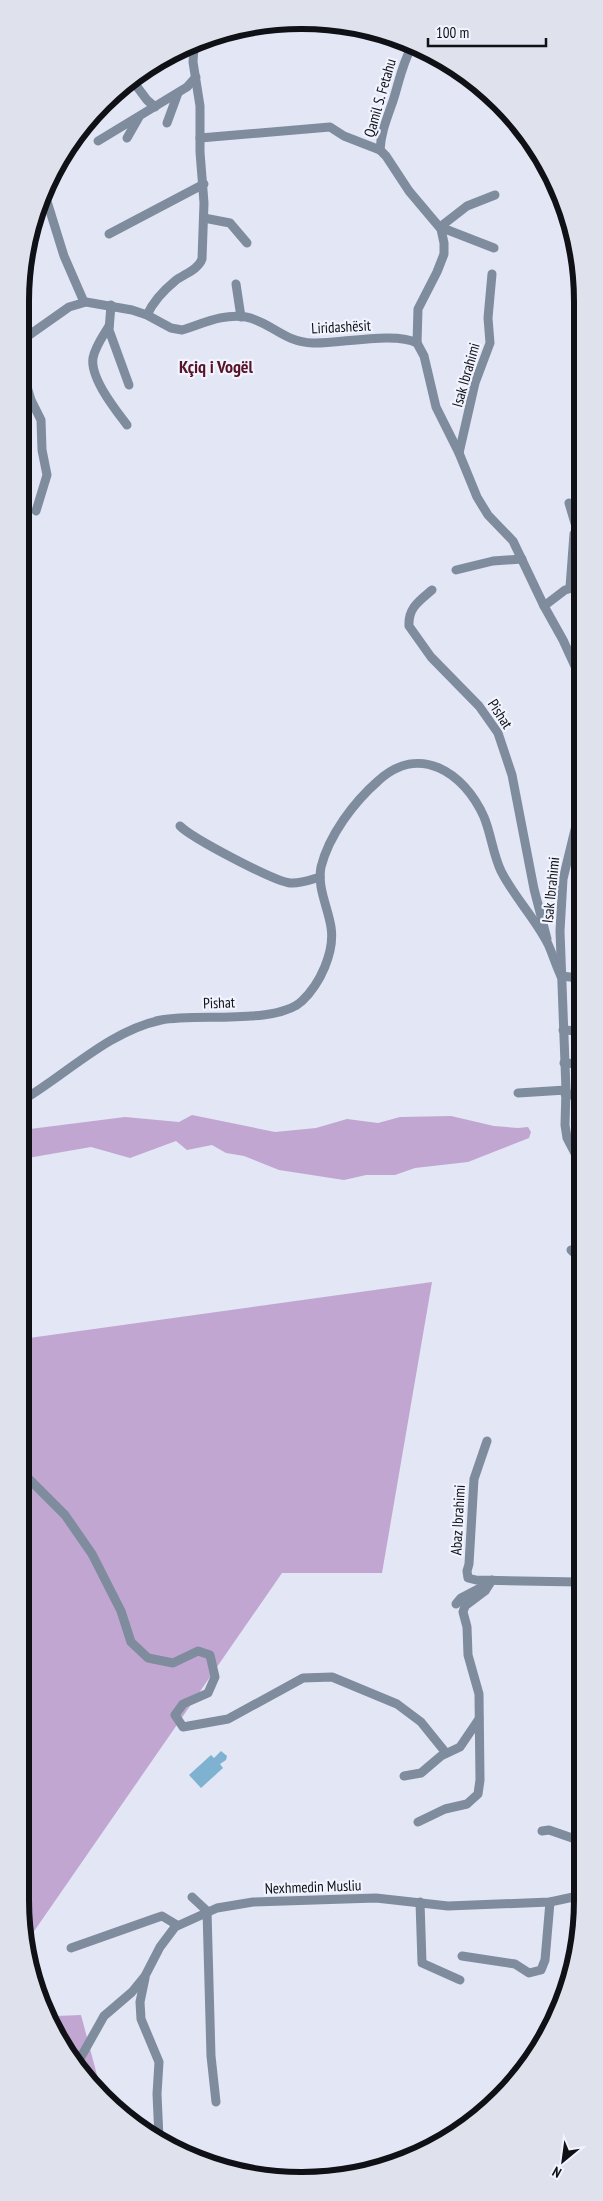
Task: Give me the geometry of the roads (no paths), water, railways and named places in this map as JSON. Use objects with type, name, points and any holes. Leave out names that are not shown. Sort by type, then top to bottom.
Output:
[{"type":"street","points":[[147,315],[167,288],[201,263],[203,252],[204,184],[198,89],[193,62],[194,51]]},
{"type":"street","name":"Qamil S. Fetahu","points":[[409,51],[401,68],[392,103],[382,129],[380,150],[386,156],[409,192],[440,227],[494,248]]},
{"type":"street","points":[[187,88],[196,77]]},
{"type":"street","points":[[136,85],[155,107]]},
{"type":"street","points":[[98,141],[187,88],[191,86],[198,89]]},
{"type":"street","points":[[166,123],[178,93]]},
{"type":"street","points":[[127,138],[139,116]]},
{"type":"street","points":[[200,138],[330,128],[344,136],[380,150]]},
{"type":"street","points":[[109,234],[204,184]]},
{"type":"street","points":[[417,343],[418,309],[444,254],[444,243],[440,227],[468,206],[495,195]]},
{"type":"street","points":[[29,335],[64,310],[84,302],[58,239],[47,203]]},
{"type":"street","points":[[204,218],[230,223],[247,243]]},
{"type":"street","name":"Isak Ibrahimi","points":[[459,453],[474,383],[490,343],[488,318],[492,274]]},
{"type":"street","points":[[236,284],[241,317]]},
{"type":"street","name":"Liridashësit","points":[[84,302],[111,305],[147,315],[171,328],[182,330],[219,319],[241,317],[256,320],[282,336],[303,342],[406,339],[417,343]]},
{"type":"street","points":[[111,305],[109,326],[96,350],[93,363],[103,390],[127,425]]},
{"type":"street","points":[[109,326],[129,385]]},
{"type":"street","name":"Isak Ibrahimi","points":[[417,343],[424,356],[436,407],[459,453],[481,506],[509,536],[544,606],[564,640],[574,663]]},
{"type":"street","points":[[29,393],[41,420],[42,450],[48,474],[36,511]]},
{"type":"street","points":[[569,503],[574,517]]},
{"type":"street","points":[[570,588],[574,534]]},
{"type":"street","points":[[456,570],[493,561],[522,559]]},
{"type":"street","points":[[544,606],[574,587]]},
{"type":"street","name":"Pishat","points":[[432,590],[413,607],[410,613],[409,626],[431,657],[479,706],[498,732],[512,775],[534,889],[548,944],[561,976]]},
{"type":"street","name":"Pishat","points":[[29,1096],[99,1049],[142,1026],[163,1020],[181,1018],[276,1014],[300,1004],[316,982],[332,944],[331,926],[320,877],[322,866],[332,841],[362,796],[380,778],[398,767],[418,762],[427,763],[454,776],[475,801],[489,831],[502,872],[548,944]]},
{"type":"street","points":[[180,826],[197,839],[281,881],[299,882],[320,877]]},
{"type":"street","name":"Isak Ibrahimi","points":[[574,833],[561,896],[560,931],[565,1125],[574,1142]]},
{"type":"street","points":[[561,976],[574,977]]},
{"type":"street","points":[[563,1030],[574,1031]]},
{"type":"street","points":[[564,1063],[574,1064]]},
{"type":"street","points":[[518,1093],[565,1092],[574,1095]]},
{"type":"street","name":"Abaz Ibrahimi","points":[[487,1441],[474,1479],[467,1575],[470,1580],[574,1582]]},
{"type":"street","points":[[29,1479],[65,1516],[92,1554],[121,1611],[131,1642],[148,1658],[173,1663],[198,1651],[210,1655],[215,1677],[208,1693],[183,1704],[175,1716],[183,1727],[228,1719],[302,1678],[332,1677],[397,1704],[422,1722],[446,1753]]},
{"type":"street","points":[[456,1604],[461,1598],[492,1580]]},
{"type":"street","points":[[418,1822],[445,1809],[467,1804],[478,1794],[480,1780],[479,1694],[468,1655],[467,1626],[463,1612],[465,1606],[484,1591],[492,1580]]},
{"type":"street","points":[[404,1776],[420,1773],[446,1753],[464,1744],[480,1716]]},
{"type":"street","points":[[542,1831],[549,1830],[574,1839]]},
{"type":"street","points":[[192,1897],[207,1912],[211,2056],[216,2102]]},
{"type":"street","name":"Nexhmedin Musliu","points":[[145,1976],[160,1947],[178,1925],[217,1908],[253,1902],[376,1898],[448,1906],[550,1902],[574,1897]]},
{"type":"street","points":[[420,1902],[422,1963],[460,1980]]},
{"type":"street","points":[[462,1956],[515,1964],[529,1973],[541,1970],[546,1960],[550,1902]]},
{"type":"street","points":[[71,1948],[162,1916],[178,1925]]},
{"type":"street","points":[[80,2059],[104,2016],[132,1992],[145,1976]]},
{"type":"street","points":[[145,1976],[140,2002],[141,2019],[159,2062],[157,2094],[159,2132]]},
{"type":"water","points":[[221,1751],[227,1756],[226,1760],[220,1764],[223,1768],[201,1788],[189,1775],[211,1755],[214,1758]]},
{"type":"waterway","points":[[354,2167],[360,2166]]},
{"type":"district","name":"Kçiq i Vogël","points":[[216,367]]}]
